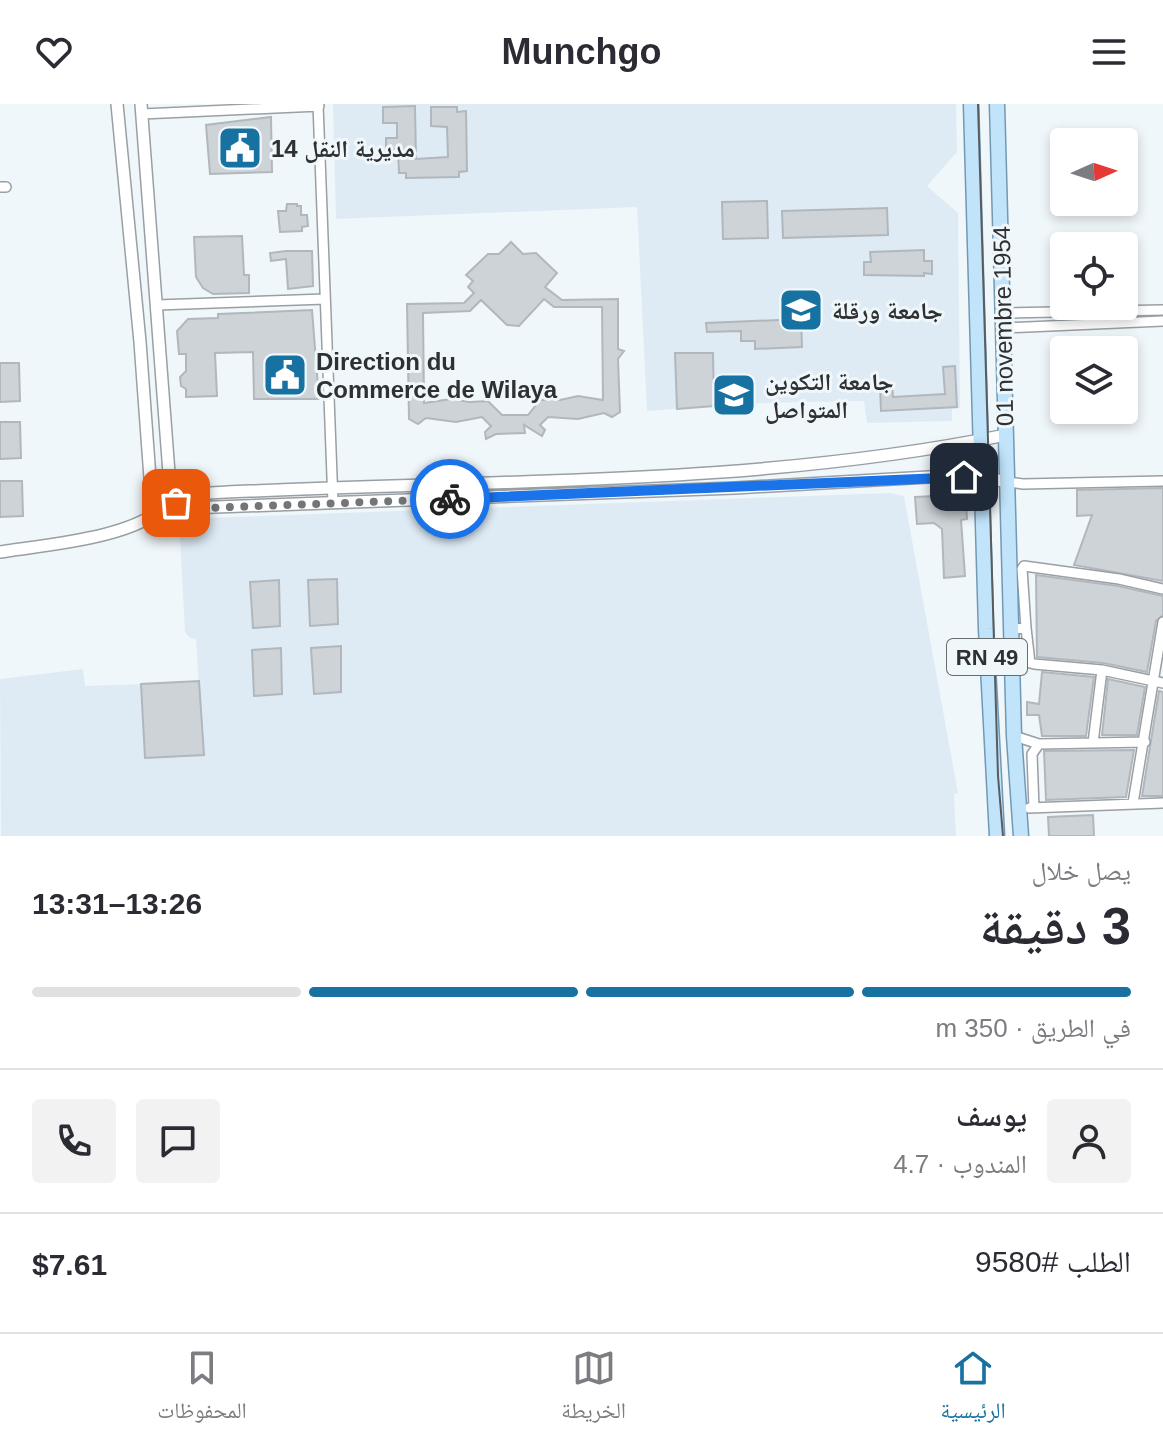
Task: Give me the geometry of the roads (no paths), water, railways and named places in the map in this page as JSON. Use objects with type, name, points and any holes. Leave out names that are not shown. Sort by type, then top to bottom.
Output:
[{"type":"main road","name":"RN 49","points":[[971,104],[986,629],[997,836]]},
{"type":"main road","name":"01 novembre 1954","points":[[997,104],[1008,322],[1006,435],[1019,629],[1014,736],[1021,836]]},
{"type":"street","points":[[117,104],[150,478],[155,500],[162,509]]},
{"type":"street","points":[[179,509],[169,473],[141,109],[318,105],[333,503]]},
{"type":"street","points":[[157,305],[325,299]]},
{"type":"street","points":[[1008,322],[1163,310]]},
{"type":"street","points":[[1008,322],[1163,321]]},
{"type":"street","points":[[172,491],[189,494],[666,476],[838,462],[912,453],[1006,435]]},
{"type":"street","points":[[169,473],[175,483],[189,494]]},
{"type":"street","points":[[666,476],[666,491]]},
{"type":"street","points":[[0,552],[99,536],[133,525],[162,509],[666,491],[859,480],[982,477],[1023,484],[1163,481]]},
{"type":"street","points":[[570,480],[571,494]]},
{"type":"street","points":[[162,509],[172,491]]},
{"type":"street","points":[[1158,682],[1102,670],[1030,663],[1019,629],[1022,569],[1024,566],[1119,579],[1163,589]]},
{"type":"street","points":[[1133,803],[1158,682],[1163,622]]},
{"type":"street","points":[[1093,743],[1102,670]]},
{"type":"street","points":[[1014,736],[1039,744],[1145,742]]},
{"type":"street","points":[[1034,808],[1032,754],[1039,744]]},
{"type":"street","points":[[1018,811],[1163,803]]},
{"type":"tram line","points":[[978,104],[998,776],[1003,836]]},
{"type":"place","name":"مديرية النقل 14","points":[[240,148]]},
{"type":"place","name":"جامعة ورقلة","points":[[801,310]]},
{"type":"place","name":"Direction du Commerce de Wilaya","points":[[285,375]]},
{"type":"place","name":"جامعة التكوين المتواصل","points":[[734,395]]}]
